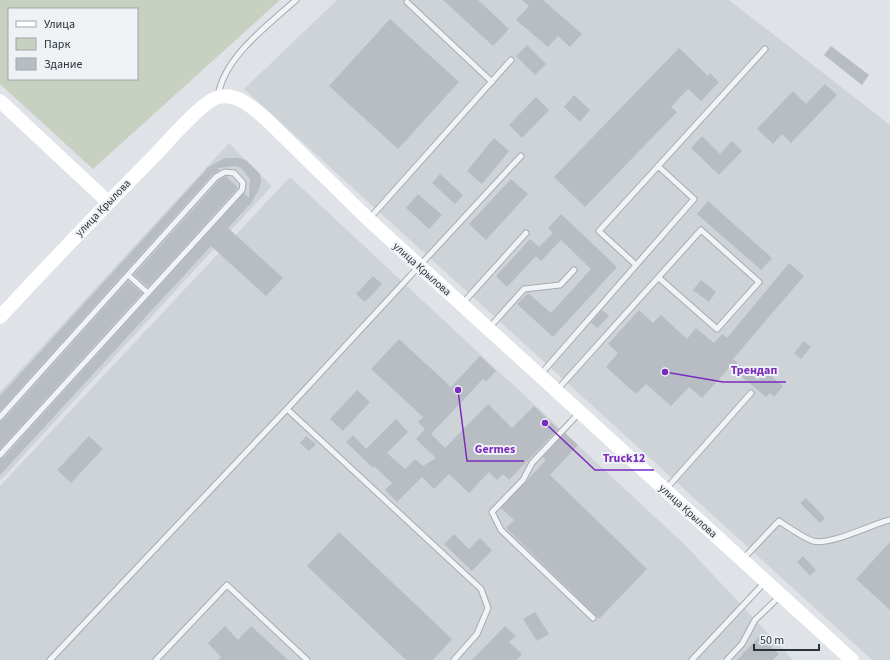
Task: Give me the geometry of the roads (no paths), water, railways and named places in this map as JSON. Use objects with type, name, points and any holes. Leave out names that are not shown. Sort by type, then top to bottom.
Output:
[{"type":"street","name":"улица Крылова","points":[[0,317],[108,202],[198,110],[217,97],[239,99],[249,104],[266,119],[369,220],[852,660]]},
{"type":"street","points":[[0,101],[108,202]]},
{"type":"lane","points":[[217,97],[221,84],[238,55],[260,32],[296,0]]},
{"type":"lane","points":[[407,2],[492,82]]},
{"type":"lane","points":[[636,265],[599,231],[766,49]]},
{"type":"lane","points":[[369,220],[511,60]]},
{"type":"lane","points":[[50,660],[287,409],[521,156]]},
{"type":"lane","points":[[540,376],[694,199],[658,166]]},
{"type":"lane","points":[[0,417],[216,177],[225,172],[234,173],[243,183],[242,190],[0,455]]},
{"type":"lane","points":[[557,391],[701,230],[759,282],[717,329],[659,278]]},
{"type":"lane","points":[[462,305],[526,233]]},
{"type":"lane","points":[[488,329],[524,289],[560,285],[574,270]]},
{"type":"lane","points":[[128,275],[148,293]]},
{"type":"lane","points":[[665,490],[751,393]]},
{"type":"lane","points":[[287,409],[481,589],[488,608],[476,634],[454,660]]},
{"type":"lane","points":[[580,412],[532,463],[523,480],[492,512],[501,530],[593,618]]},
{"type":"lane","points":[[742,560],[779,521],[813,541],[822,542],[890,520]]},
{"type":"lane","points":[[692,660],[766,581]]},
{"type":"lane","points":[[156,660],[227,584],[307,660]]},
{"type":"lane","points":[[727,660],[742,644],[755,620],[781,595]]},
{"type":"place","name":"Трендап","points":[[665,372]]},
{"type":"place","name":"Germes","points":[[458,390]]},
{"type":"place","name":"Truck12","points":[[545,423]]}]
